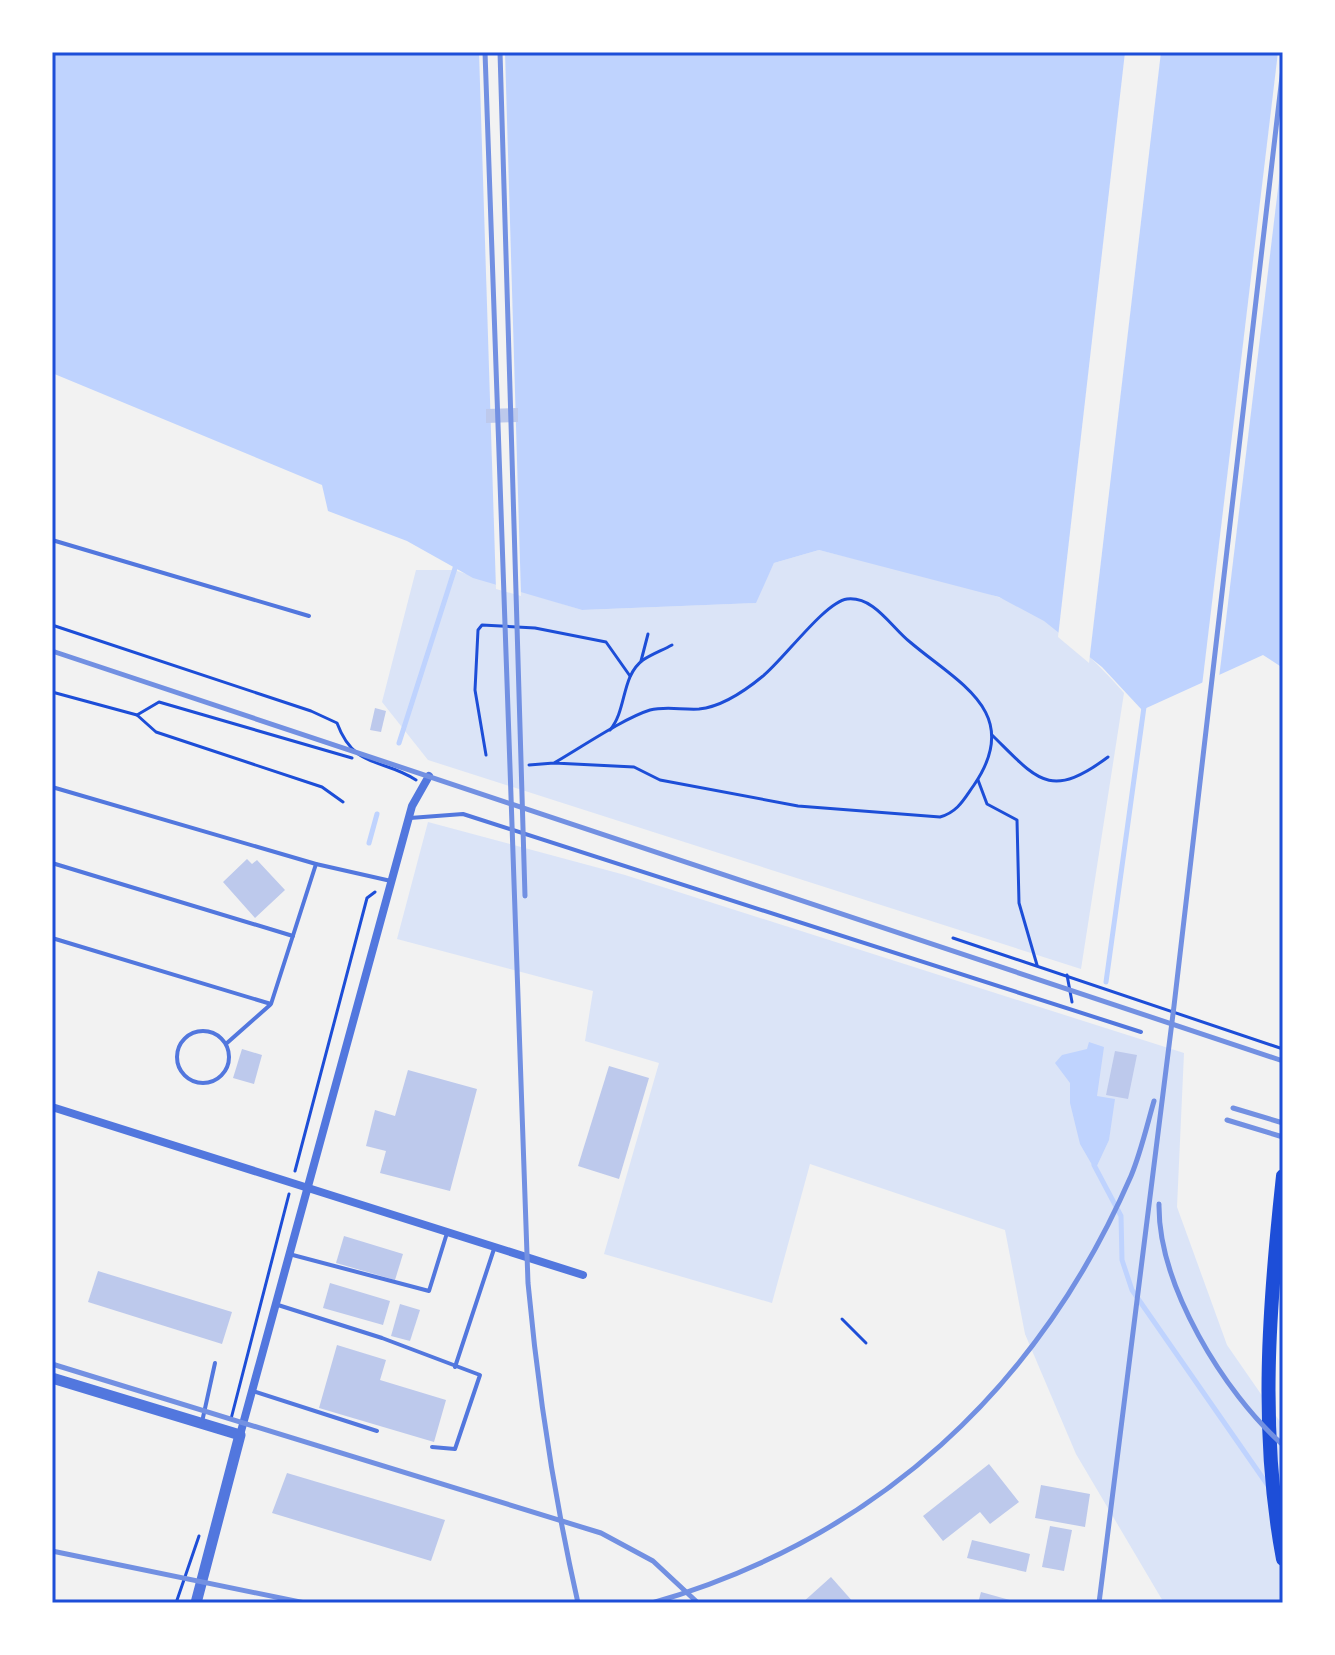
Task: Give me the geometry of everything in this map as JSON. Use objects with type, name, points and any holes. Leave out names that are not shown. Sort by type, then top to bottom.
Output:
[{"type":"main road","points":[[1283,1176],[1272,1278],[1267,1382],[1269,1461],[1283,1559]]},
{"type":"street","points":[[196,1603],[408,818],[429,776]]},
{"type":"street","points":[[52,1107],[583,1275]]},
{"type":"street","points":[[52,1378],[240,1435]]},
{"type":"lane","points":[[52,540],[309,616]]},
{"type":"lane","points":[[52,787],[316,864],[391,881]]},
{"type":"lane","points":[[408,818],[463,814],[1141,1032]]},
{"type":"lane","points":[[52,863],[293,936]]},
{"type":"lane","points":[[227,1043],[220,1036],[202,1031],[184,1039],[177,1054],[183,1074],[198,1084],[216,1080],[227,1064],[227,1043],[271,1004],[316,864]]},
{"type":"lane","points":[[52,938],[271,1004]]},
{"type":"lane","points":[[289,1254],[429,1291],[447,1233]]},
{"type":"lane","points":[[455,1367],[494,1249]]},
{"type":"lane","points":[[276,1304],[382,1338],[480,1375],[455,1449],[432,1447]]},
{"type":"lane","points":[[201,1424],[215,1363]]},
{"type":"lane","points":[[253,1391],[377,1431]]},
{"type":"path","points":[[529,765],[554,763],[634,767],[660,780],[798,806],[940,817],[955,812],[988,765],[992,735],[985,712],[969,686],[908,641],[868,602],[848,599],[828,607],[763,676],[731,697],[706,708],[647,711],[554,763]]},
{"type":"path","points":[[52,625],[311,711],[337,723],[342,739],[366,761],[409,776],[424,785]]},
{"type":"path","points":[[486,755],[475,690],[478,630],[482,625],[535,628],[606,642],[630,676]]},
{"type":"path","points":[[607,733],[618,720],[630,676],[641,661],[648,634]]},
{"type":"path","points":[[641,661],[672,645]]},
{"type":"path","points":[[52,692],[137,715],[156,732],[322,787],[343,802]]},
{"type":"path","points":[[137,715],[159,702],[352,758]]},
{"type":"path","points":[[992,735],[1034,776],[1060,782],[1084,775],[1108,757]]},
{"type":"path","points":[[978,779],[987,804],[998,813],[1017,820],[1019,903],[1037,965]]},
{"type":"path","points":[[296,1166],[367,898],[391,881]]},
{"type":"path","points":[[953,938],[1283,1049]]},
{"type":"path","points":[[1067,975],[1073,1010]]},
{"type":"path","points":[[230,1413],[288,1197]]},
{"type":"path","points":[[842,1319],[866,1343]]},
{"type":"shaded area","points":[[819,550],[954,583],[1016,604],[1067,637],[1124,693],[1081,969],[428,760],[382,702],[416,570],[454,570],[582,610],[755,603],[774,563]]},
{"type":"shaded area","points":[[428,822],[625,875],[1184,1053],[1177,1207],[1227,1345],[1283,1426],[1283,1603],[1164,1603],[1076,1454],[1025,1334],[1005,1230],[810,1164],[772,1303],[604,1254],[659,1063],[585,1041],[593,991],[397,939]]},
{"type":"water","points":[[52,52],[1283,52],[1283,668],[1263,655],[1142,710],[1102,667],[1044,621],[999,597],[819,550],[774,563],[756,603],[582,610],[473,578],[407,541],[328,511],[322,485],[52,373]]},
{"type":"water","points":[[1089,1042],[1104,1047],[1097,1096],[1115,1099],[1109,1140],[1095,1170],[1080,1144],[1070,1103],[1070,1083],[1055,1063],[1062,1055],[1087,1049]]},
{"type":"pier","points":[[479,52],[505,52],[521,596],[496,589]]},
{"type":"pier","points":[[1125,52],[1161,52],[1089,663],[1058,637]]},
{"type":"pier","points":[[1278,52],[1283,52],[1283,147],[1219,678],[1202,686]]},
{"type":"building","points":[[518,408],[518,422],[486,423],[486,409]]},
{"type":"building","points":[[375,708],[386,711],[381,732],[370,730]]},
{"type":"building","points":[[247,859],[252,864],[257,860],[285,890],[255,918],[223,882]]},
{"type":"building","points":[[242,1049],[262,1055],[254,1084],[233,1078]]},
{"type":"building","points":[[1115,1051],[1137,1055],[1128,1099],[1106,1095]]},
{"type":"building","points":[[609,1066],[649,1078],[619,1179],[578,1166]]},
{"type":"building","points":[[408,1070],[477,1089],[450,1191],[380,1173],[386,1151],[366,1146],[375,1110],[395,1116]]},
{"type":"building","points":[[344,1236],[403,1254],[395,1280],[336,1263]]},
{"type":"building","points":[[98,1271],[232,1312],[222,1344],[88,1302]]},
{"type":"building","points":[[330,1283],[390,1301],[383,1325],[323,1308]]},
{"type":"building","points":[[400,1304],[420,1310],[410,1341],[391,1336]]},
{"type":"building","points":[[337,1345],[386,1360],[380,1380],[446,1400],[434,1442],[319,1408]]},
{"type":"building","points":[[989,1464],[1019,1502],[990,1524],[980,1512],[943,1541],[923,1516]]},
{"type":"building","points":[[287,1473],[445,1520],[431,1561],[272,1513]]},
{"type":"building","points":[[1041,1485],[1090,1494],[1085,1527],[1035,1518]]},
{"type":"building","points":[[1050,1526],[1072,1530],[1064,1571],[1042,1567]]},
{"type":"building","points":[[972,1540],[1030,1554],[1026,1572],[967,1558]]},
{"type":"building","points":[[831,1577],[854,1603],[802,1603]]},
{"type":"building","points":[[981,1592],[1017,1602],[1017,1603],[978,1603]]},
{"type":"waterway","points":[[399,743],[456,565]]},
{"type":"waterway","points":[[1106,982],[1144,707]]},
{"type":"waterway","points":[[369,843],[377,814]]},
{"type":"waterway","points":[[1094,1165],[1121,1216],[1122,1260],[1132,1290],[1269,1487]]},
{"type":"railway","points":[[485,52],[528,1283],[548,1444],[578,1603]]},
{"type":"railway","points":[[500,52],[525,896]]},
{"type":"railway","points":[[1099,1603],[1174,1006],[1283,68]]},
{"type":"railway","points":[[52,651],[1283,1061]]},
{"type":"railway","points":[[652,1603],[733,1575],[809,1539],[878,1495],[941,1445],[998,1388],[1049,1323],[1093,1253],[1131,1176],[1154,1101]]},
{"type":"railway","points":[[1233,1108],[1283,1123]]},
{"type":"railway","points":[[1227,1120],[1283,1137]]},
{"type":"railway","points":[[1159,1204],[1170,1269],[1198,1335],[1239,1397],[1283,1445]]},
{"type":"railway","points":[[52,1364],[601,1533],[653,1561],[698,1603]]},
{"type":"railway","points":[[52,1551],[305,1603]]}]
